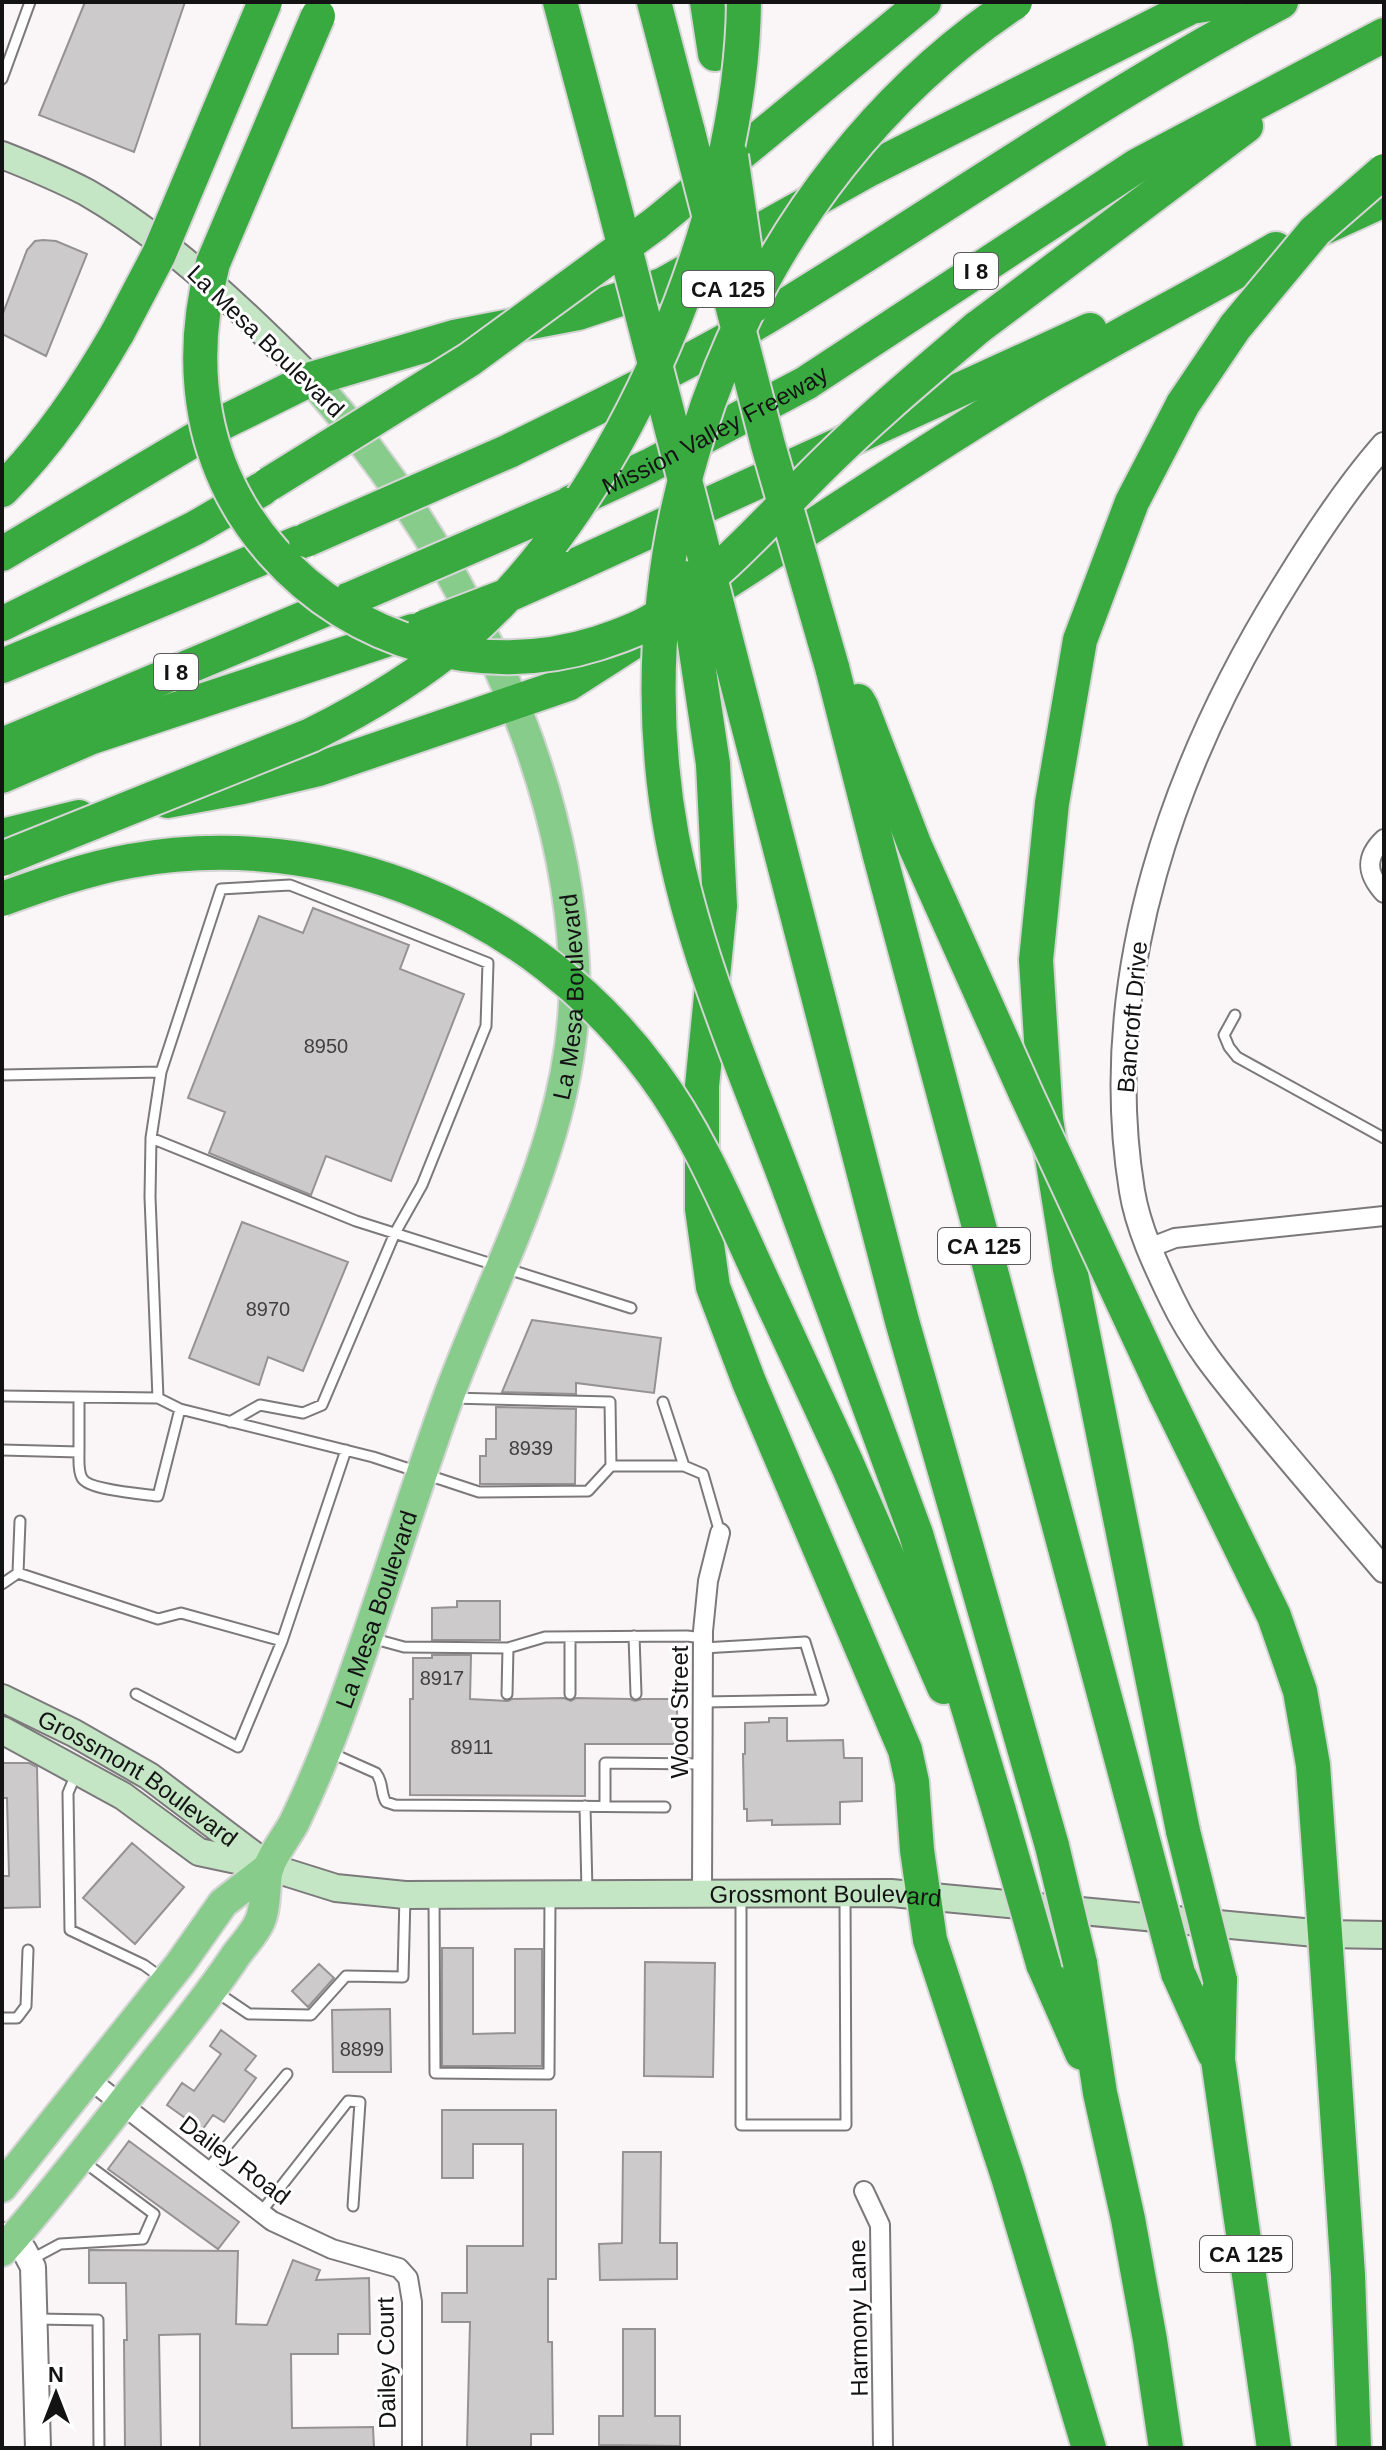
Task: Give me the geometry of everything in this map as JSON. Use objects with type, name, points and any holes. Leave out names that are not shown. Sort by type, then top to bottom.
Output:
[{"type":"highway","points":[[2,490],[70,410],[118,332],[159,254],[265,2]]},
{"type":"highway","points":[[560,2],[902,1321],[1052,1846],[1080,1963],[1100,2093],[1133,2249],[1166,2448]]},
{"type":"highway","name":"CA 125","points":[[654,2],[768,445],[832,667],[1178,1973],[1218,2060],[1274,2448]]},
{"type":"highway","points":[[707,2],[746,251],[768,445]]},
{"type":"highway","points":[[2,859],[311,735],[349,716],[414,675],[465,637],[545,551],[592,481],[638,401],[679,311],[705,239],[720,174],[737,91],[744,2]]},
{"type":"highway","points":[[810,95],[895,2]]},
{"type":"highway","points":[[2,624],[195,528],[469,360],[655,224],[924,2]]},
{"type":"highway","points":[[1015,2],[935,64],[882,115],[836,169],[773,261],[719,371],[698,430],[671,534],[663,596],[658,686],[672,835],[689,910],[916,1534],[1043,1964],[1100,2093]]},
{"type":"highway","points":[[2,554],[226,421],[311,379],[454,337],[578,313],[662,285],[870,169],[1191,7],[1224,2]]},
{"type":"highway","points":[[2,666],[306,540],[509,451],[667,373],[776,311],[1174,59],[1281,2]]},
{"type":"highway","points":[[321,9],[213,263],[203,301],[200,379],[203,409],[215,451],[252,528],[305,585],[353,619],[417,645],[491,658],[571,652],[652,621],[720,567],[844,445],[977,328],[1327,64]]},
{"type":"highway","name":"Mission Valley Freeway","points":[[2,745],[350,599],[649,466],[806,383],[1138,165],[1384,35]]},
{"type":"highway","points":[[1218,2060],[1220,1980],[1183,1831],[1070,1269],[1046,1119],[1036,960],[1052,803],[1080,640],[1132,502],[1183,404],[1235,327],[1315,231],[1384,171]]},
{"type":"highway","points":[[2,776],[92,737],[425,627],[506,596],[1198,280],[1384,200]]},
{"type":"highway","points":[[2,836],[319,769],[568,684],[1012,399],[1276,249]]},
{"type":"highway","points":[[673,434],[684,569],[713,764],[720,906],[702,1086],[702,1209],[713,1287],[749,1382],[905,1750],[912,1782],[930,1940],[1008,2177],[1089,2448]]},
{"type":"highway","points":[[832,667],[862,708],[915,846],[1165,1393],[1274,1616],[1300,1691],[1313,1765],[1348,2275],[1354,2448]]},
{"type":"highway","points":[[2,899],[87,871],[131,861],[193,853],[246,853],[299,858],[351,868],[402,883],[453,905],[505,934],[570,981],[629,1041],[683,1118],[847,1464],[999,1811]]},
{"type":"main road","name":"La Mesa Boulevard","points":[[2,155],[85,192],[143,230],[232,301],[311,379],[377,457],[465,602],[515,703],[538,767],[560,855],[569,902],[574,962],[574,1014],[568,1067],[554,1129],[534,1189],[448,1398],[326,1750],[294,1823],[269,1867],[262,1918],[212,1989],[11,2247]]},
{"type":"main road","name":"Grossmont Boulevard","points":[[2,1698],[74,1733],[149,1776],[269,1867]]},
{"type":"main road","name":"Grossmont Boulevard","points":[[2,1730],[123,1796],[199,1852],[269,1867],[336,1888],[405,1895],[702,1892],[923,1895],[1325,1934],[1384,1935]]},
{"type":"main road","name":"La Mesa Boulevard","points":[[2,2187],[166,1981],[223,1903],[269,1867]]},
{"type":"street","name":"Bancroft Drive","points":[[1384,445],[1361,471],[1325,523],[1261,623],[1221,701],[1158,856],[1131,971],[1125,1040],[1125,1119],[1133,1194],[1149,1248],[1172,1299],[1198,1348],[1384,1570]]},
{"type":"street","points":[[1384,839],[1372,851],[1370,864],[1373,876],[1384,893]]},
{"type":"street","points":[[1149,1248],[1175,1238],[1384,1216]]},
{"type":"street","name":"Wood Street","points":[[702,1892],[703,1643],[708,1581],[720,1533]]},
{"type":"street","name":"Dailey Road","points":[[89,2079],[272,2221],[332,2249],[399,2268],[408,2278]]},
{"type":"street","name":"Harmony Lane","points":[[864,2191],[880,2225],[883,2448]]},
{"type":"street","points":[[11,2247],[35,2319],[38,2448]]},
{"type":"street","name":"Dailey Court","points":[[408,2278],[412,2302],[412,2448]]},
{"type":"lane","points":[[2,79],[30,2]]},
{"type":"lane","points":[[158,1398],[150,1197],[151,1138],[161,1072],[221,889],[290,885],[488,963],[486,1026],[422,1185],[395,1233],[322,1405],[303,1413],[260,1405],[230,1422]]},
{"type":"lane","points":[[1235,1015],[1224,1035],[1237,1057],[1384,1138]]},
{"type":"lane","points":[[2,1075],[161,1072]]},
{"type":"lane","points":[[151,1138],[356,1221],[631,1308]]},
{"type":"lane","points":[[2,1396],[158,1398],[180,1409],[346,1450],[479,1492],[588,1491],[611,1466],[610,1402],[448,1398]]},
{"type":"lane","points":[[79,1397],[80,1475],[84,1482],[158,1496],[180,1409]]},
{"type":"lane","points":[[663,1402],[684,1466]]},
{"type":"lane","points":[[2,1450],[79,1452]]},
{"type":"lane","points":[[136,1694],[238,1747],[282,1641],[346,1450]]},
{"type":"lane","points":[[611,1466],[684,1466],[703,1474],[720,1533]]},
{"type":"lane","points":[[18,1573],[20,1521]]},
{"type":"lane","points":[[18,1573],[158,1619],[181,1613],[282,1641]]},
{"type":"lane","points":[[2,1584],[18,1573]]},
{"type":"lane","points":[[367,1637],[404,1647],[508,1648],[545,1637],[634,1636],[703,1643],[805,1642],[823,1700],[703,1702]]},
{"type":"lane","points":[[634,1636],[636,1694]]},
{"type":"lane","points":[[570,1637],[570,1694]]},
{"type":"lane","points":[[507,1694],[508,1648]]},
{"type":"lane","points":[[326,1750],[376,1773],[381,1779],[383,1798],[395,1805],[665,1807]]},
{"type":"lane","points":[[605,1806],[605,1763],[703,1764]]},
{"type":"lane","points":[[77,1770],[68,1793],[70,1930],[144,1965],[166,1981]]},
{"type":"lane","points":[[585,1806],[587,1895]]},
{"type":"lane","points":[[741,1893],[741,2125],[846,2125],[845,1893]]},
{"type":"lane","points":[[212,1989],[249,2014],[311,2015],[346,1976],[403,1977],[405,1895]]},
{"type":"lane","points":[[434,1895],[435,2073],[549,2074],[550,1895]]},
{"type":"lane","points":[[2,2018],[17,2018],[26,2006],[28,1950]]},
{"type":"lane","points":[[207,2170],[287,2074]]},
{"type":"lane","points":[[261,2212],[348,2101],[360,2102],[353,2206]]},
{"type":"lane","points":[[11,2247],[143,2239],[154,2214],[78,2158]]},
{"type":"lane","points":[[35,2319],[98,2320],[99,2448]]},
{"type":"building","points":[[85,2],[185,2],[134,152],[39,115]]},
{"type":"building","points":[[35,241],[56,241],[87,254],[46,356],[2,334],[2,316],[27,250]]},
{"type":"building","points":[[313,908],[409,945],[400,969],[464,994],[391,1181],[326,1156],[311,1195],[209,1153],[225,1112],[188,1098],[259,916],[303,933]]},
{"type":"building","points":[[242,1222],[348,1262],[303,1371],[268,1357],[259,1385],[189,1358]]},
{"type":"building","points":[[532,1320],[661,1338],[654,1393],[576,1383],[576,1394],[502,1392]]},
{"type":"building","points":[[496,1407],[576,1409],[575,1484],[480,1484],[480,1456],[486,1456],[486,1439],[496,1439]]},
{"type":"building","points":[[457,1601],[500,1601],[500,1640],[432,1640],[432,1608],[457,1607]]},
{"type":"building","points":[[432,1655],[471,1655],[470,1699],[677,1699],[677,1744],[585,1744],[585,1796],[410,1795],[413,1658],[432,1658]]},
{"type":"building","points":[[769,1718],[787,1718],[787,1741],[843,1740],[844,1758],[862,1758],[862,1801],[840,1802],[840,1824],[772,1825],[772,1820],[747,1821],[747,1809],[744,1809],[745,1723],[769,1722]]},
{"type":"building","points":[[2,1763],[29,1763],[37,1767],[40,1907],[2,1908],[2,1876],[9,1876],[7,1798],[2,1798]]},
{"type":"building","points":[[132,1843],[184,1887],[135,1944],[83,1898]]},
{"type":"building","points":[[442,1948],[473,1948],[473,2034],[515,2033],[515,1949],[542,1949],[542,2066],[442,2066]]},
{"type":"building","points":[[645,1962],[715,1963],[713,2077],[644,2076]]},
{"type":"building","points":[[319,1964],[334,1978],[308,2007],[292,1991]]},
{"type":"building","points":[[390,2009],[391,2072],[333,2072],[332,2010]]},
{"type":"building","points":[[221,2030],[256,2056],[245,2070],[256,2078],[224,2122],[213,2115],[202,2130],[167,2105],[182,2083],[194,2091],[221,2054],[210,2046]]},
{"type":"building","points":[[442,2110],[556,2110],[556,2279],[548,2279],[553,2434],[531,2434],[531,2448],[467,2448],[470,2322],[442,2322],[442,2293],[467,2293],[467,2246],[523,2246],[523,2144],[473,2144],[473,2178],[442,2178]]},
{"type":"building","points":[[129,2141],[239,2222],[218,2249],[108,2169]]},
{"type":"building","points":[[623,2152],[661,2152],[660,2243],[677,2243],[677,2279],[600,2280],[599,2244],[622,2243]]},
{"type":"building","points":[[89,2250],[238,2251],[236,2324],[267,2325],[293,2260],[320,2270],[316,2280],[369,2278],[370,2334],[338,2334],[338,2354],[291,2354],[292,2428],[373,2427],[374,2448],[200,2448],[200,2334],[159,2335],[161,2448],[125,2448],[126,2283],[89,2283]]},
{"type":"building","points":[[623,2329],[655,2329],[655,2416],[680,2416],[680,2446],[599,2445],[599,2416],[623,2416]]}]
